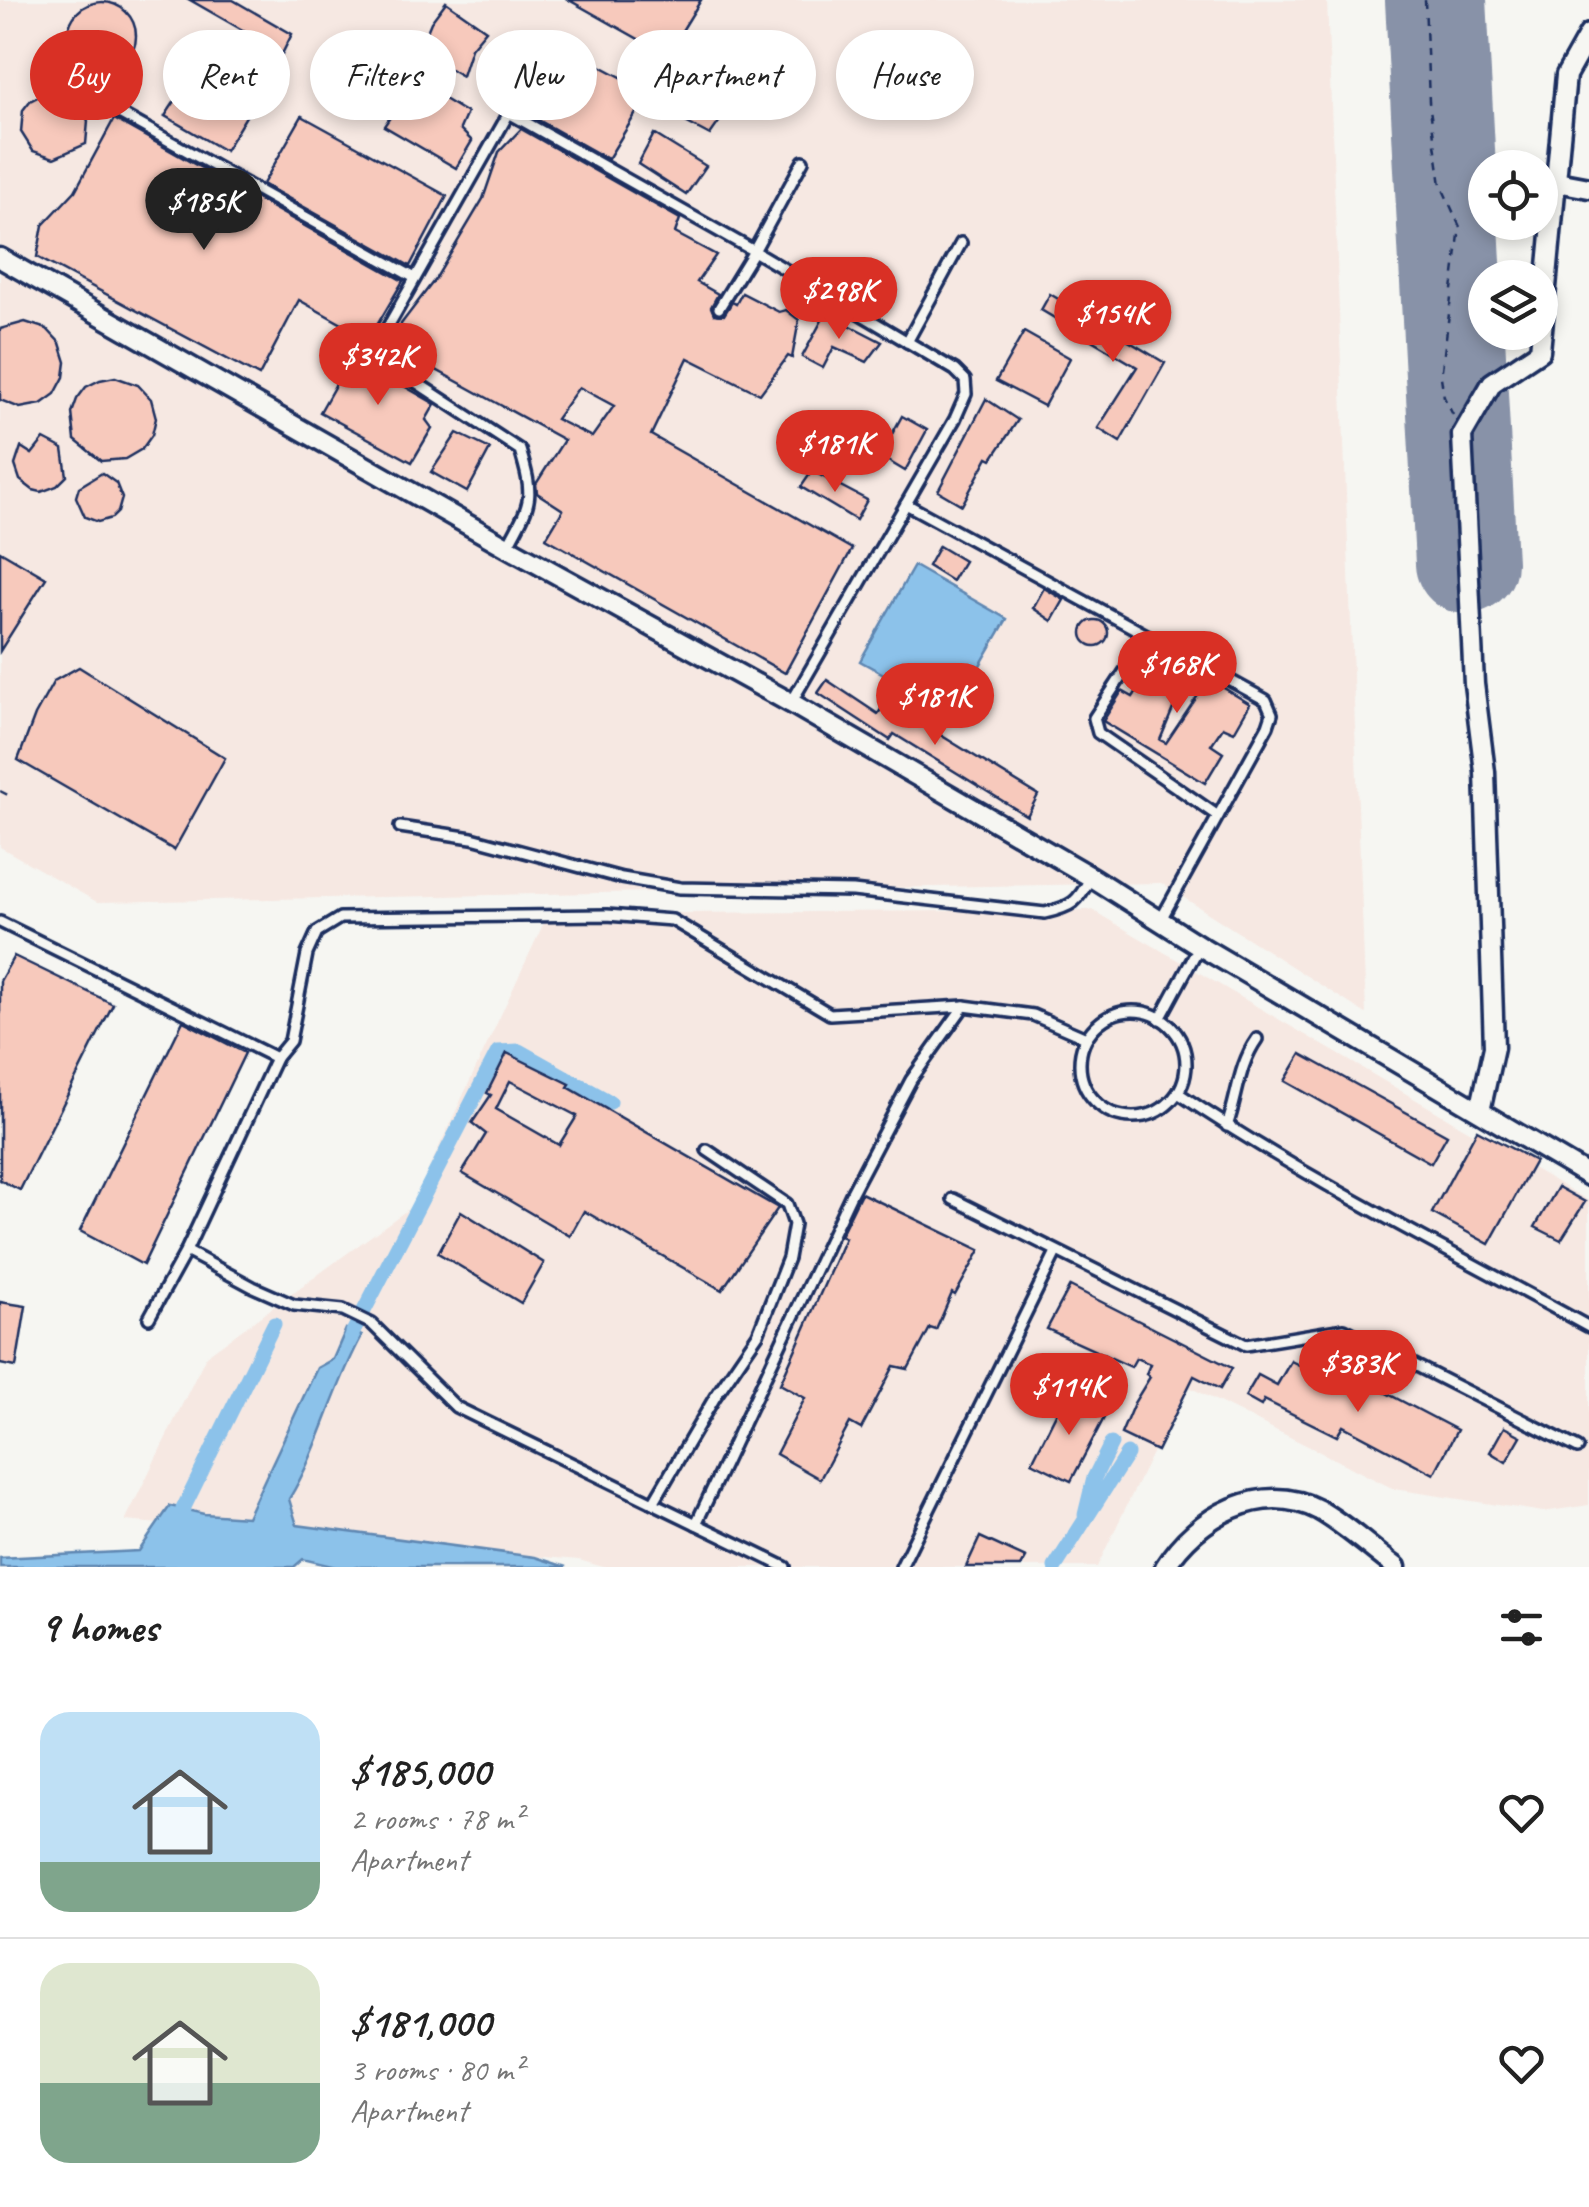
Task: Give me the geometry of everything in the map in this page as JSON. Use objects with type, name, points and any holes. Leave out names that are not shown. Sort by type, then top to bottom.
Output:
[{"type":"street","points":[[1558,170],[1566,75],[1589,34]]},
{"type":"street","points":[[1558,182],[1589,188]]},
{"type":"street","points":[[1480,1111],[1494,1048],[1485,772],[1474,684],[1462,434],[1492,383],[1540,351],[1551,240]]},
{"type":"street","points":[[0,258],[507,547],[791,703],[1589,1176]]},
{"type":"street","points":[[1165,1567],[1175,1551],[1212,1519],[1238,1505],[1272,1496],[1318,1510],[1396,1567]]},
{"type":"lane","points":[[507,547],[531,502],[530,482],[520,450],[382,360],[377,346],[509,113],[754,251],[955,370],[965,380],[966,394],[955,419],[791,703]]},
{"type":"lane","points":[[132,120],[415,278]]},
{"type":"lane","points":[[719,308],[803,161]]},
{"type":"lane","points":[[906,342],[961,243]]},
{"type":"lane","points":[[906,504],[1266,700],[1272,714],[1268,726],[1160,920]]},
{"type":"lane","points":[[1148,636],[1094,718],[1094,725],[1098,733],[1218,816]]},
{"type":"lane","points":[[400,827],[472,838],[622,878],[680,888],[852,891],[1045,913],[1069,907],[1081,896],[1090,877]]},
{"type":"lane","points":[[149,1318],[186,1250],[276,1058],[290,1041],[317,932],[340,918],[607,915],[672,920],[830,1014],[964,1006],[1033,1015],[1086,1038]]},
{"type":"lane","points":[[0,922],[276,1058]]},
{"type":"lane","points":[[1160,1019],[1200,946]]},
{"type":"lane","points":[[696,1524],[852,1194],[911,1080],[964,1006]]},
{"type":"lane","points":[[1130,1011],[1160,1019],[1176,1032],[1184,1047],[1186,1063],[1178,1093],[1166,1106],[1149,1115],[1113,1114],[1086,1090],[1080,1073],[1080,1055],[1086,1038],[1097,1024],[1113,1014],[1130,1011]]},
{"type":"lane","points":[[1227,1126],[1236,1101],[1243,1058],[1257,1039]]},
{"type":"lane","points":[[1178,1093],[1227,1126],[1589,1327]]},
{"type":"lane","points":[[652,1502],[758,1334],[788,1258],[794,1224],[787,1204],[707,1150]]},
{"type":"lane","points":[[953,1199],[1246,1346],[1344,1329],[1578,1448]]},
{"type":"lane","points":[[186,1250],[253,1288],[294,1305],[343,1310],[372,1324],[456,1407],[785,1567]]},
{"type":"lane","points":[[901,1567],[1056,1252]]},
{"type":"path","points":[[1426,0],[1428,102],[1441,185],[1460,227],[1441,377],[1444,397],[1462,434]]},
{"type":"path","points":[[0,790],[8,795]]},
{"type":"shaded area","points":[[0,0],[1327,0],[1366,1014],[1161,883],[97,902],[0,847]]},
{"type":"shaded area","points":[[1092,910],[1589,1201],[1589,1505],[1543,1512],[1394,1489],[1185,1385],[1097,1567],[603,1567],[579,1560],[125,1521],[206,1356],[411,1207],[548,914]]},
{"type":"water","points":[[914,566],[1007,619],[953,712],[860,661]]},
{"type":"water","points":[[346,1329],[362,1336],[289,1499],[297,1525],[535,1557],[566,1567],[336,1567],[303,1559],[294,1567],[0,1567],[0,1558],[139,1551],[170,1506],[204,1514],[247,1517],[317,1368],[333,1359]]},
{"type":"building","points":[[190,0],[233,0],[285,30],[242,30]]},
{"type":"building","points":[[569,0],[701,0],[682,30],[622,30]]},
{"type":"building","points":[[102,2],[126,12],[135,30],[69,30],[78,12]]},
{"type":"building","points":[[446,2],[486,30],[476,30],[476,42],[462,76],[456,73],[456,30],[428,30]]},
{"type":"building","points":[[597,64],[617,75],[617,120],[632,120],[608,159],[538,120],[597,120]]},
{"type":"building","points":[[30,101],[30,120],[88,120],[86,144],[54,158],[33,151],[21,132],[23,110]]},
{"type":"building","points":[[456,106],[467,113],[460,129],[472,141],[456,168],[384,126],[388,120],[456,120]]},
{"type":"building","points":[[302,116],[447,196],[410,266],[263,184]]},
{"type":"building","points":[[116,120],[403,281],[369,339],[299,300],[259,376],[37,257],[43,225],[75,191]]},
{"type":"building","points":[[172,120],[244,120],[225,151]]},
{"type":"building","points":[[682,120],[720,120],[710,135]]},
{"type":"building","points":[[521,129],[680,219],[675,233],[716,255],[697,282],[718,294],[711,307],[714,314],[724,315],[742,293],[779,312],[786,310],[799,320],[792,358],[788,356],[760,394],[688,358],[651,435],[852,549],[785,673],[546,538],[563,510],[537,493],[536,484],[564,440],[398,349],[401,324],[436,278],[483,199],[499,152]],"holes":[[[579,387],[614,406],[592,437],[556,419]]]},
{"type":"building","points":[[654,134],[706,166],[686,195],[638,164]]},
{"type":"building","points":[[1050,294],[1165,363],[1120,442],[1098,428],[1137,367],[1041,310]]},
{"type":"building","points":[[826,313],[882,342],[867,362],[834,347],[823,368],[802,357]]},
{"type":"building","points":[[25,322],[47,329],[60,343],[66,362],[55,394],[41,404],[20,408],[0,400],[0,329]]},
{"type":"building","points":[[1024,332],[1070,358],[1044,406],[996,381]]},
{"type":"building","points":[[342,352],[366,369],[369,366],[435,404],[426,420],[432,428],[412,462],[320,412],[338,380],[329,370]]},
{"type":"building","points":[[115,377],[138,385],[151,399],[156,418],[152,435],[142,449],[125,459],[101,461],[75,440],[72,413],[86,387]]},
{"type":"building","points":[[986,399],[1018,420],[992,459],[988,457],[962,505],[938,491]]},
{"type":"building","points":[[902,416],[927,430],[905,471],[880,456]]},
{"type":"building","points":[[457,433],[490,449],[467,492],[431,472]]},
{"type":"building","points":[[44,439],[63,449],[67,476],[57,486],[41,492],[20,480],[15,465],[21,447],[32,454]]},
{"type":"building","points":[[812,471],[867,500],[856,520],[801,487]]},
{"type":"building","points":[[102,473],[116,483],[122,498],[112,518],[98,522],[85,517],[76,497],[79,487]]},
{"type":"building","points":[[939,546],[964,561],[952,581],[928,566]]},
{"type":"building","points":[[0,551],[46,578],[0,651]]},
{"type":"building","points":[[1044,588],[1064,600],[1052,621],[1033,608]]},
{"type":"building","points":[[1095,620],[1105,623],[1105,643],[1095,646],[1085,643],[1082,633],[1085,623]]},
{"type":"building","points":[[1155,649],[1190,668],[1160,740],[1166,743],[1209,679],[1250,704],[1234,732],[1223,727],[1211,745],[1223,753],[1205,783],[1103,721],[1122,691],[1133,697],[1145,679],[1138,673]]},
{"type":"building","points":[[79,667],[225,758],[174,850],[18,760],[35,715],[54,681]]},
{"type":"building","points":[[827,680],[878,714],[885,703],[908,715],[1038,795],[1027,816],[894,734],[890,740],[818,693]]},
{"type":"building","points":[[14,956],[113,1004],[20,1190],[0,1180],[0,981]]},
{"type":"building","points":[[183,1021],[245,1053],[143,1265],[80,1231]]},
{"type":"building","points":[[507,1053],[570,1084],[568,1087],[778,1208],[722,1290],[584,1211],[570,1236],[462,1173],[486,1134],[472,1123],[491,1095],[487,1093]],"holes":[[[510,1081],[577,1116],[559,1145],[496,1109]]]},
{"type":"building","points":[[1301,1054],[1447,1135],[1431,1163],[1285,1081]]},
{"type":"building","points":[[1477,1130],[1535,1161],[1489,1244],[1432,1213]]},
{"type":"building","points":[[1558,1187],[1585,1202],[1561,1240],[1535,1227]]},
{"type":"building","points":[[861,1193],[980,1250],[955,1295],[952,1293],[936,1330],[930,1328],[908,1369],[894,1366],[861,1429],[850,1423],[820,1479],[776,1454],[805,1398],[780,1384]]},
{"type":"building","points":[[461,1211],[544,1263],[521,1303],[438,1253]]},
{"type":"building","points":[[1070,1286],[1232,1368],[1220,1389],[1194,1376],[1157,1451],[1121,1434],[1150,1377],[1146,1374],[1150,1364],[1136,1358],[1131,1367],[1047,1329]]},
{"type":"building","points":[[0,1302],[26,1306],[16,1367],[0,1364]]},
{"type":"building","points":[[1291,1361],[1363,1397],[1369,1384],[1457,1430],[1434,1474],[1343,1426],[1337,1436],[1264,1400],[1261,1406],[1245,1397],[1258,1375],[1277,1385]]},
{"type":"building","points":[[1066,1394],[1106,1414],[1071,1481],[1032,1462]]},
{"type":"building","points":[[1504,1427],[1521,1436],[1506,1462],[1490,1452]]},
{"type":"building","points":[[980,1537],[1026,1558],[1021,1567],[966,1567]]},
{"type":"waterway","points":[[353,1332],[498,1052],[519,1051],[610,1102]]},
{"type":"waterway","points":[[183,1509],[274,1324]]},
{"type":"waterway","points":[[1085,1515],[1094,1478],[1111,1444]]},
{"type":"waterway","points":[[1055,1567],[1127,1454]]},
{"type":"runway","points":[[1436,0],[1466,563]]}]
